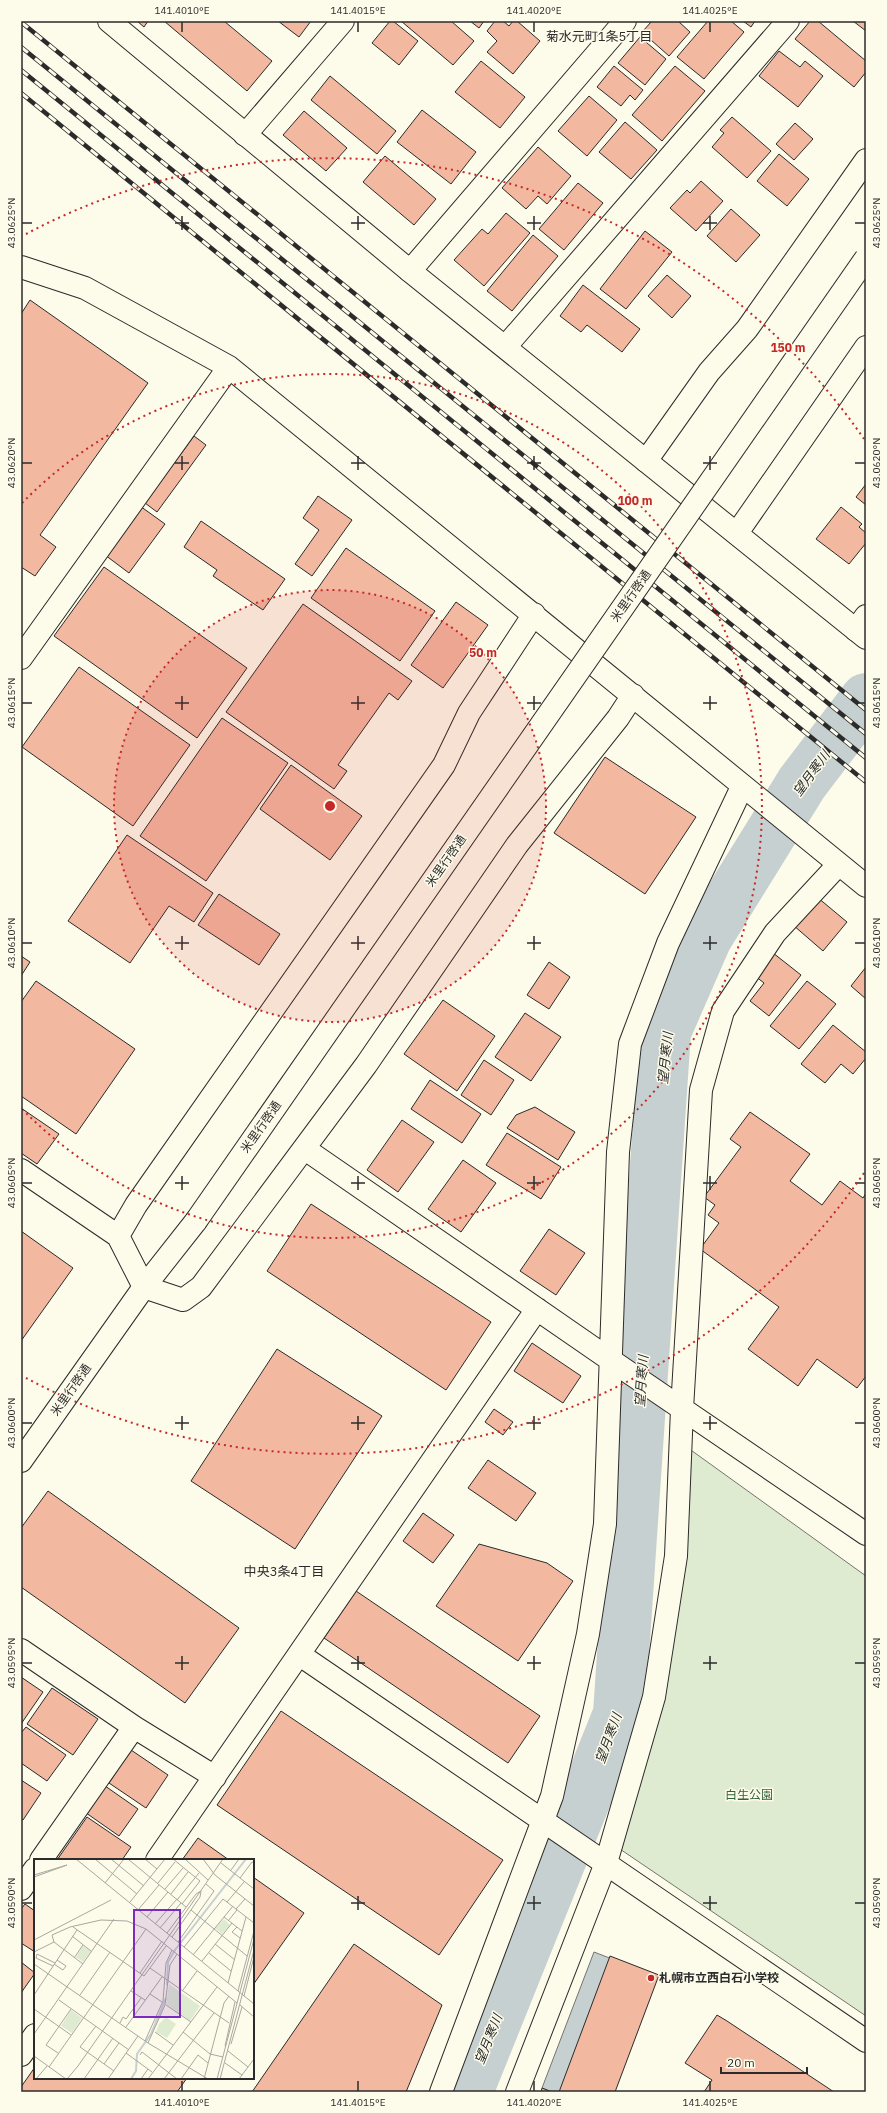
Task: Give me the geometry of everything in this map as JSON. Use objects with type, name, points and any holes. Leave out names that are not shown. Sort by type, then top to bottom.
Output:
[{"type":"street","points":[[109,21],[410,271],[506,346],[646,461],[736,533],[863,628]]},
{"type":"street","points":[[246,135],[343,21]]},
{"type":"street","points":[[410,271],[625,21]]},
{"type":"street","points":[[506,346],[788,21]]},
{"type":"street","points":[[646,461],[709,372],[747,329],[866,160]]},
{"type":"street","name":"米里行啓通","points":[[21,1461],[144,1287],[196,1221],[866,258]]},
{"type":"street","points":[[21,267],[85,288],[229,367],[633,695],[742,787],[866,886]]},
{"type":"street","points":[[736,533],[866,347]]},
{"type":"street","points":[[21,658],[229,367]]},
{"type":"street","points":[[118,1236],[136,1205],[444,766],[469,713],[534,614]]},
{"type":"street","points":[[21,1170],[118,1236],[144,1287],[183,1300],[201,1287],[366,1065],[517,845],[618,718],[633,695]]},
{"type":"street","points":[[441,2092],[550,1824],[552,1796],[588,1634],[605,1524],[620,1367],[618,1152],[630,1044],[668,943],[742,787]]},
{"type":"street","points":[[517,2092],[654,1697],[676,1556],[676,1405],[701,1090],[723,1011],[774,934],[832,859]]},
{"type":"street","points":[[305,1149],[620,1367],[866,1534]]},
{"type":"street","points":[[158,1859],[300,1656],[537,1309]]},
{"type":"street","points":[[21,1650],[134,1726],[214,1777]]},
{"type":"street","points":[[300,1656],[550,1824],[866,2041]]},
{"type":"street","points":[[42,1859],[134,1726]]},
{"type":"street","points":[[21,1889],[34,1870]]},
{"type":"street","points":[[21,2055],[34,2036]]},
{"type":"green space","name":"白生公園","points":[[688,1448],[866,1576],[866,2016],[614,1845],[664,1666]]},
{"type":"shaded area","points":[[594,1952],[643,1971],[598,2092],[552,2092],[542,2088]]},
{"type":"building","points":[[137,21],[148,21],[144,27]]},
{"type":"building","points":[[164,21],[224,21],[272,61],[247,91]]},
{"type":"building","points":[[278,21],[311,21],[299,37]]},
{"type":"building","points":[[390,21],[393,21],[418,41],[399,65],[372,43]]},
{"type":"building","points":[[401,21],[451,21],[474,41],[453,65]]},
{"type":"building","points":[[470,21],[484,21],[479,28]]},
{"type":"building","points":[[495,21],[503,21],[509,26],[513,21],[517,21],[540,41],[513,74],[487,52],[497,41],[487,31]]},
{"type":"building","points":[[652,21],[678,21],[690,32],[669,56],[642,32]]},
{"type":"building","points":[[708,21],[731,21],[744,32],[704,79],[677,57]]},
{"type":"building","points":[[743,21],[755,21],[751,27]]},
{"type":"building","points":[[810,21],[818,21],[866,61],[866,72],[854,87],[795,39]]},
{"type":"building","points":[[853,21],[866,21],[866,31]]},
{"type":"building","points":[[640,37],[666,59],[645,85],[618,63]]},
{"type":"building","points":[[779,51],[800,67],[805,61],[823,76],[798,107],[759,76]]},
{"type":"building","points":[[481,61],[525,97],[500,128],[455,92]]},
{"type":"building","points":[[614,66],[643,90],[635,100],[630,95],[621,106],[597,87]]},
{"type":"building","points":[[675,66],[705,91],[662,141],[632,115]]},
{"type":"building","points":[[330,76],[396,131],[377,154],[311,100]]},
{"type":"building","points":[[589,96],[617,120],[587,156],[558,131]]},
{"type":"building","points":[[422,110],[476,152],[451,184],[397,142]]},
{"type":"building","points":[[304,111],[347,148],[326,171],[283,135]]},
{"type":"building","points":[[732,117],[771,151],[747,178],[712,147],[724,133],[720,130]]},
{"type":"building","points":[[625,122],[657,150],[631,179],[599,152]]},
{"type":"building","points":[[795,123],[813,139],[794,160],[776,144]]},
{"type":"building","points":[[538,147],[571,176],[547,204],[538,196],[526,209],[502,188]]},
{"type":"building","points":[[779,154],[809,179],[787,206],[757,181]]},
{"type":"building","points":[[385,156],[436,199],[414,225],[363,182]]},
{"type":"building","points":[[701,181],[723,201],[696,231],[670,208],[687,190],[690,193]]},
{"type":"building","points":[[578,183],[603,203],[564,250],[539,229]]},
{"type":"building","points":[[731,209],[760,235],[736,262],[707,236]]},
{"type":"building","points":[[506,213],[530,233],[484,286],[454,260],[482,229],[488,234]]},
{"type":"building","points":[[645,231],[672,252],[626,309],[600,289]]},
{"type":"building","points":[[533,235],[558,256],[512,311],[487,291]]},
{"type":"building","points":[[667,275],[691,296],[672,318],[648,296]]},
{"type":"building","points":[[583,285],[640,329],[622,352],[587,325],[581,332],[560,316]]},
{"type":"building","points":[[30,300],[148,383],[40,535],[56,547],[35,576],[21,567],[21,314]]},
{"type":"building","points":[[194,436],[206,445],[157,512],[145,503]]},
{"type":"building","points":[[866,484],[866,505],[856,497]]},
{"type":"building","points":[[318,496],[352,520],[312,576],[295,564],[319,530],[303,518]]},
{"type":"building","points":[[140,506],[165,524],[129,573],[105,555]]},
{"type":"building","points":[[841,507],[862,524],[859,527],[866,533],[866,543],[849,564],[816,539]]},
{"type":"building","points":[[201,521],[285,579],[263,610],[213,576],[217,570],[184,547]]},
{"type":"building","points":[[346,548],[435,611],[400,661],[311,598]]},
{"type":"building","points":[[104,567],[247,668],[197,738],[54,636]]},
{"type":"building","points":[[456,602],[488,625],[443,688],[411,665]]},
{"type":"building","points":[[303,604],[412,681],[398,700],[389,693],[338,765],[347,771],[334,789],[226,712]]},
{"type":"building","points":[[79,667],[190,745],[133,826],[22,747]]},
{"type":"building","points":[[222,718],[288,763],[206,881],[140,836]]},
{"type":"building","points":[[605,757],[696,817],[645,894],[554,833]]},
{"type":"building","points":[[291,765],[362,816],[330,860],[260,809]]},
{"type":"building","points":[[127,835],[213,893],[194,922],[169,906],[130,963],[68,921]]},
{"type":"building","points":[[219,894],[280,934],[259,965],[198,925]]},
{"type":"building","points":[[817,897],[847,922],[823,951],[793,925]]},
{"type":"building","points":[[768,949],[801,975],[769,1016],[750,1001],[764,983],[750,972]]},
{"type":"building","points":[[21,956],[30,962],[21,976]]},
{"type":"building","points":[[549,962],[570,977],[549,1009],[527,995]]},
{"type":"building","points":[[866,967],[866,999],[851,986]]},
{"type":"building","points":[[36,981],[135,1049],[76,1134],[21,1096],[21,1002]]},
{"type":"building","points":[[807,981],[836,1004],[799,1049],[770,1026]]},
{"type":"building","points":[[443,1000],[495,1036],[457,1091],[404,1054]]},
{"type":"building","points":[[525,1013],[561,1037],[531,1081],[495,1057]]},
{"type":"building","points":[[833,1025],[866,1052],[866,1058],[853,1074],[841,1064],[825,1083],[801,1064]]},
{"type":"building","points":[[484,1060],[514,1080],[491,1115],[461,1095]]},
{"type":"building","points":[[430,1080],[481,1114],[462,1143],[411,1109]]},
{"type":"building","points":[[535,1107],[575,1132],[558,1160],[507,1128],[516,1115]]},
{"type":"building","points":[[21,1108],[59,1134],[37,1164],[21,1153]]},
{"type":"building","points":[[750,1112],[810,1154],[790,1181],[822,1205],[840,1181],[863,1198],[866,1193],[866,1376],[857,1388],[817,1359],[798,1386],[748,1349],[779,1307],[700,1249],[719,1223],[708,1215],[715,1205],[704,1197],[741,1147],[730,1139]]},
{"type":"building","points":[[402,1120],[434,1142],[398,1192],[367,1170]]},
{"type":"building","points":[[507,1133],[561,1167],[541,1199],[486,1165]]},
{"type":"building","points":[[463,1160],[496,1183],[461,1232],[428,1209]]},
{"type":"building","points":[[311,1204],[491,1322],[446,1390],[267,1271]]},
{"type":"building","points":[[549,1229],[585,1253],[556,1295],[520,1271]]},
{"type":"building","points":[[21,1231],[73,1268],[21,1341]]},
{"type":"building","points":[[532,1343],[581,1376],[563,1403],[514,1371]]},
{"type":"building","points":[[277,1349],[382,1416],[295,1549],[191,1481]]},
{"type":"building","points":[[494,1409],[513,1422],[503,1435],[485,1422]]},
{"type":"building","points":[[488,1460],[536,1493],[516,1521],[468,1488]]},
{"type":"building","points":[[48,1491],[239,1628],[185,1703],[21,1587],[21,1528]]},
{"type":"building","points":[[423,1513],[454,1535],[433,1563],[403,1541]]},
{"type":"building","points":[[479,1544],[547,1563],[573,1581],[518,1661],[436,1606]]},
{"type":"building","points":[[356,1591],[540,1716],[508,1763],[324,1638]]},
{"type":"building","points":[[21,1677],[43,1692],[21,1724]]},
{"type":"building","points":[[52,1688],[98,1719],[73,1755],[27,1724]]},
{"type":"building","points":[[281,1711],[503,1860],[439,1955],[217,1805]]},
{"type":"building","points":[[26,1727],[66,1755],[47,1781],[21,1763],[21,1733]]},
{"type":"building","points":[[131,1750],[168,1775],[146,1808],[109,1783]]},
{"type":"building","points":[[21,1780],[41,1793],[23,1820],[21,1819]]},
{"type":"building","points":[[98,1781],[138,1809],[119,1836],[79,1808]]},
{"type":"building","points":[[87,1817],[131,1847],[123,1859],[58,1859]]},
{"type":"building","points":[[198,1838],[228,1859],[183,1859]]},
{"type":"building","points":[[254,1878],[304,1913],[254,1984]]},
{"type":"building","points":[[25,1904],[34,1910],[34,1951],[21,1943],[21,1909]]},
{"type":"building","points":[[354,1944],[442,2005],[406,2092],[252,2092]]},
{"type":"building","points":[[610,1956],[659,1975],[615,2092],[559,2092]]},
{"type":"building","points":[[21,1962],[34,1972],[34,1974],[21,1993]]},
{"type":"building","points":[[717,2015],[834,2092],[704,2092],[712,2080],[685,2063]]},
{"type":"building","points":[[34,2068],[34,2079],[186,2079],[177,2092],[21,2092],[21,2087]]},
{"type":"building","points":[[542,2088],[552,2092],[541,2092]]},
{"type":"waterway","name":"望月寒川","points":[[467,2092],[619,1714],[665,1032],[706,938],[802,783],[866,699]]},
{"type":"railway","points":[[21,22],[866,710]]},
{"type":"railway","points":[[21,47],[866,734]]},
{"type":"railway","points":[[21,70],[866,758]]},
{"type":"railway","points":[[21,93],[866,782]]},
{"type":"place","name":"札幌市立西白石小学校","points":[[651,1978]]},
{"type":"district","name":"菊水元町1条5丁目","points":[[599,36]]},
{"type":"district","name":"中央3条4丁目","points":[[284,1571]]}]
